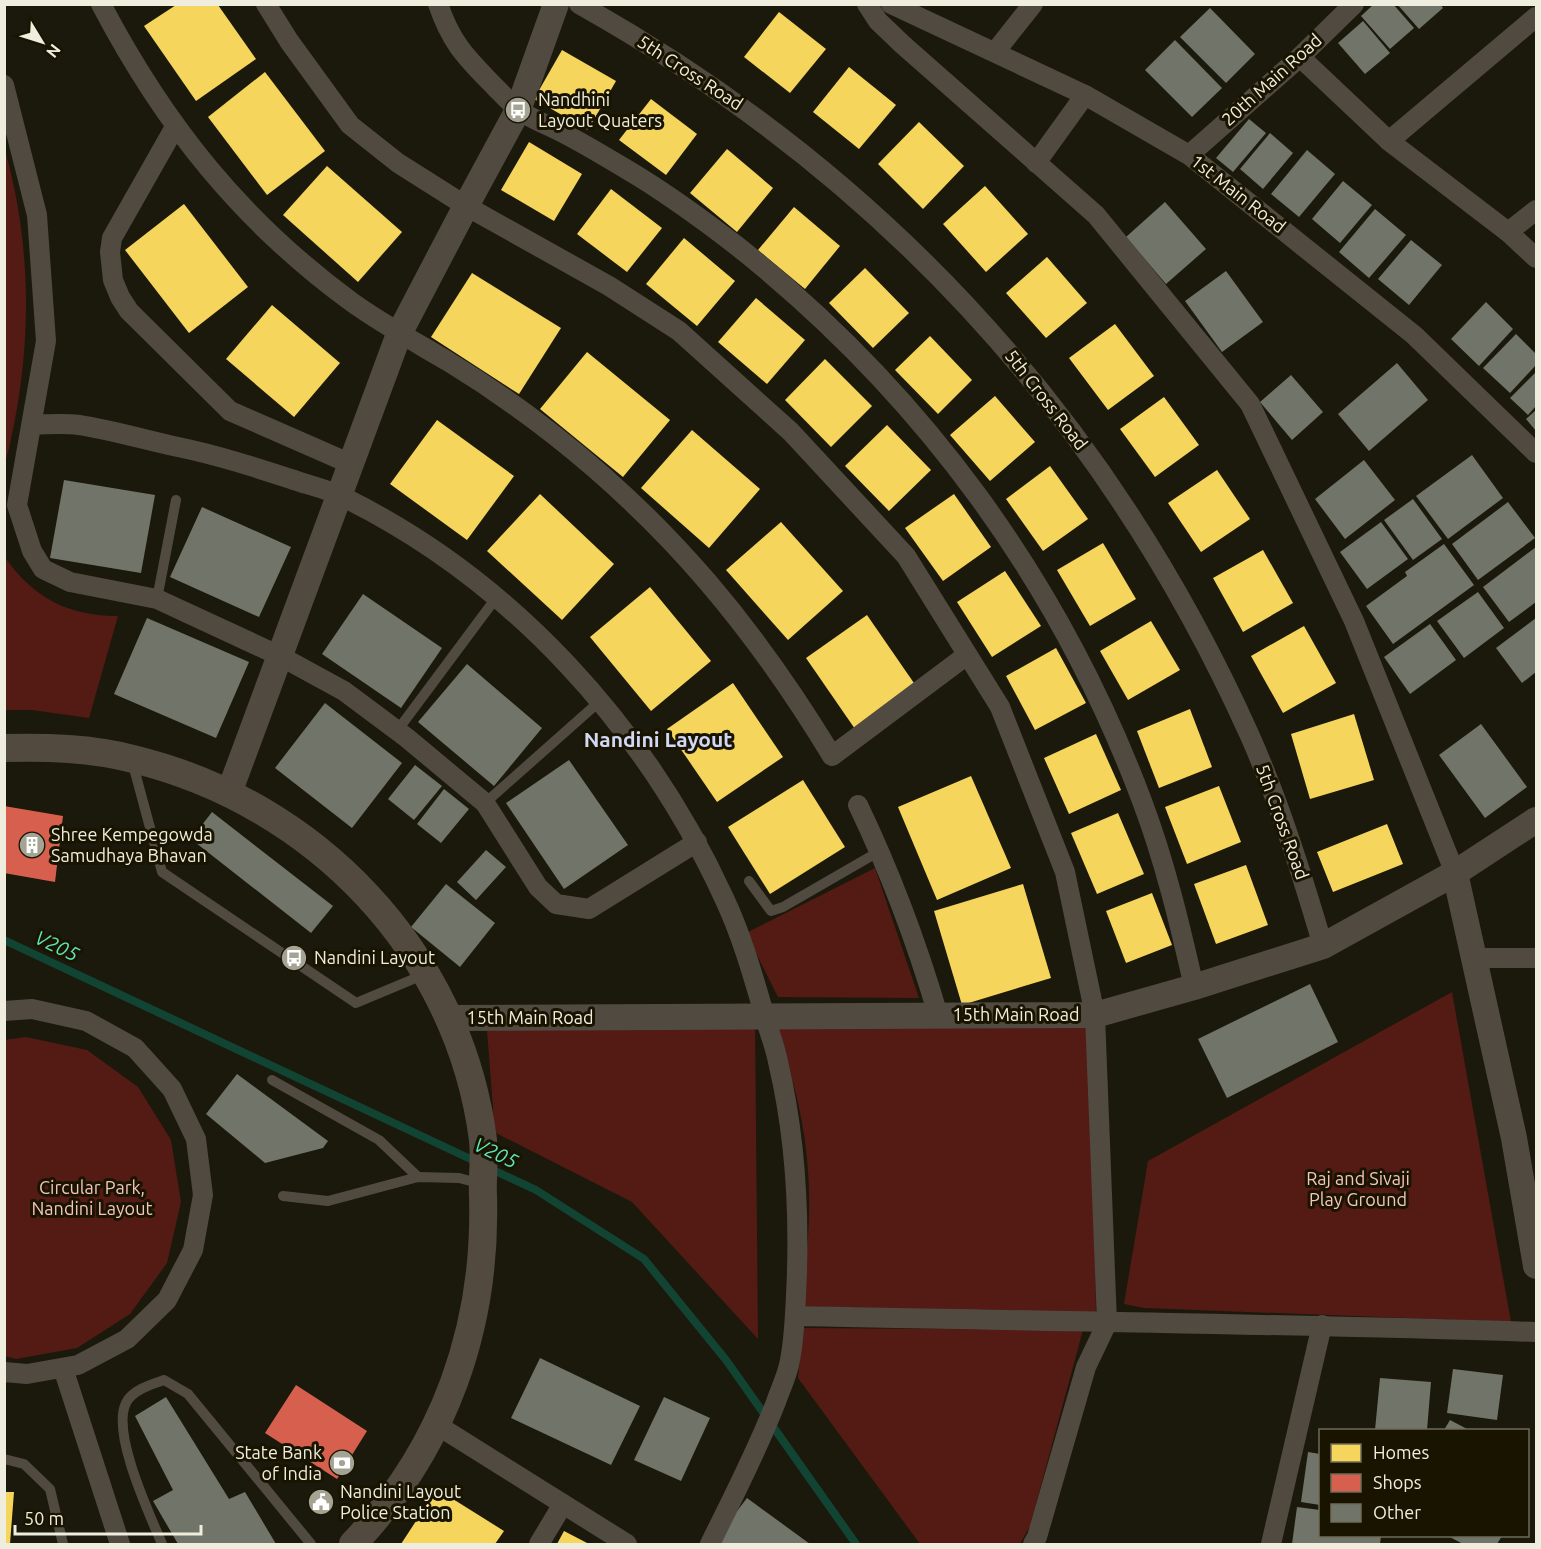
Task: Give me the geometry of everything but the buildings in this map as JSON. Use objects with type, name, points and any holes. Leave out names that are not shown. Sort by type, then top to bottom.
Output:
[{"type":"main road","points":[[4,748],[46,747],[131,758],[171,769],[211,784],[285,825],[345,873],[397,930],[450,1018],[477,1105],[483,1143],[482,1256],[476,1308],[466,1348],[437,1425],[394,1496],[353,1545]]},
{"type":"street","points":[[101,4],[148,87],[175,127],[219,180],[276,239],[355,305],[399,334],[452,364],[535,420],[602,474],[647,516],[731,608],[768,657],[832,756],[967,655]]},
{"type":"street","points":[[266,4],[289,41],[350,125],[398,163],[466,206],[609,286],[679,331],[791,432],[906,556],[1000,707],[1065,872],[1095,1014],[1107,1323],[1086,1367],[1033,1545]]},
{"type":"street","points":[[438,4],[448,31],[465,56],[518,110],[630,172],[735,245],[784,285],[847,343],[920,421],[960,470],[1032,576],[1094,687],[1120,745],[1150,824],[1180,925],[1194,987]]},
{"type":"street","points":[[229,793],[399,334],[518,110],[556,4]]},
{"type":"street","name":"5th Cross Road","points":[[579,4],[688,69],[749,111],[807,156],[864,204],[918,255],[1019,363],[1108,481],[1148,542],[1186,606],[1220,671],[1251,738],[1278,806],[1323,946]]},
{"type":"street","points":[[867,4],[878,21],[902,44],[1096,215],[1250,404],[1354,621],[1455,873],[1514,1138],[1536,1266]]},
{"type":"street","name":"1st Main Road","points":[[891,4],[1085,95],[1189,155],[1414,335],[1536,453]]},
{"type":"street","points":[[995,52],[1034,4]]},
{"type":"street","name":"20th Main Road","points":[[1189,155],[1300,57],[1354,4]]},
{"type":"street","points":[[1389,141],[1536,17]]},
{"type":"street","points":[[1300,57],[1389,141],[1508,232],[1536,258]]},
{"type":"street","points":[[4,85],[37,215],[46,341],[17,505],[32,551],[44,569],[70,582],[158,599],[280,656],[344,691],[485,803],[538,887],[556,904],[589,909],[697,842]]},
{"type":"street","points":[[1036,164],[1085,95]]},
{"type":"street","points":[[175,127],[112,238],[111,266],[120,297],[135,318],[230,411],[351,464]]},
{"type":"street","points":[[1508,232],[1536,210]]},
{"type":"street","points":[[32,424],[76,424],[222,456],[339,495],[392,524],[440,554],[496,598],[568,665],[641,753],[672,800],[697,842],[726,901],[747,954],[778,1058],[788,1108],[798,1222],[795,1316],[789,1367],[765,1431],[710,1545]]},
{"type":"street","points":[[858,805],[904,908],[938,1015]]},
{"type":"street","name":"15th Main Road","points":[[450,1018],[1095,1014],[1194,987],[1323,946],[1455,873],[1536,820]]},
{"type":"street","points":[[1474,958],[1536,958]]},
{"type":"street","points":[[4,1011],[32,1009],[86,1021],[135,1048],[172,1089],[196,1139],[203,1195],[193,1250],[167,1300],[127,1339],[78,1365],[27,1374],[4,1372]]},
{"type":"street","points":[[795,1316],[1322,1325],[1536,1332]]},
{"type":"street","points":[[1271,1545],[1322,1325]]},
{"type":"street","points":[[63,1368],[120,1545]]},
{"type":"street","points":[[437,1425],[627,1545]]},
{"type":"street","points":[[539,1545],[563,1504]]},
{"type":"lane","points":[[158,599],[176,500]]},
{"type":"lane","points":[[397,731],[496,598]]},
{"type":"lane","points":[[485,803],[600,701]]},
{"type":"lane","points":[[131,758],[162,872],[356,1004],[425,974]]},
{"type":"lane","points":[[749,881],[771,911],[783,907],[880,851]]},
{"type":"lane","points":[[272,1080],[379,1140],[418,1177]]},
{"type":"lane","points":[[283,1197],[328,1201],[418,1177],[459,1178],[483,1184]]},
{"type":"lane","points":[[162,1545],[135,1481],[122,1428],[126,1403],[144,1387],[164,1380],[188,1394],[310,1544]]},
{"type":"lane","points":[[4,1459],[24,1464],[50,1489],[63,1545]]},
{"type":"green space","points":[[5,150],[21,228],[26,307],[25,346],[20,386],[5,464]]},
{"type":"green space","points":[[4,556],[27,583],[53,602],[83,613],[118,616],[89,718],[32,710],[5,710]]},
{"type":"green space","points":[[875,868],[919,998],[778,997],[746,933]]},
{"type":"green space","name":"Raj and Sivaji Play Ground","points":[[1452,992],[1511,1322],[1144,1308],[1124,1304],[1148,1161]]},
{"type":"green space","points":[[769,1012],[1091,1023],[1096,1314],[799,1306],[809,1229],[807,1157],[794,1086]]},
{"type":"green space","points":[[755,1018],[758,1339],[632,1202],[492,1131],[493,1107],[487,1031]]},
{"type":"green space","name":"Circular Park, Nandini Layout","points":[[26,1037],[87,1050],[138,1087],[171,1140],[181,1202],[167,1263],[130,1314],[77,1348],[16,1359],[4,1356],[4,1040]]},
{"type":"green space","points":[[803,1328],[1083,1330],[1030,1526],[1020,1544],[920,1544],[798,1378]]},
{"type":"waterway","name":"V205","points":[[4,940],[479,1163]]},
{"type":"waterway","name":"V205","points":[[489,1168],[536,1190],[644,1259],[726,1360],[856,1544]]},
{"type":"place","name":"Nandhini Layout Quaters","points":[[518,110]]},
{"type":"place","name":"Shree Kempegowda Samudhaya Bhavan","points":[[32,845]]},
{"type":"place","name":"Nandini Layout","points":[[294,958]]},
{"type":"place","name":"State Bank of India","points":[[342,1463]]},
{"type":"place","name":"Nandini Layout Police Station","points":[[321,1502]]},
{"type":"district","name":"Nandini Layout","points":[[658,740]]}]
